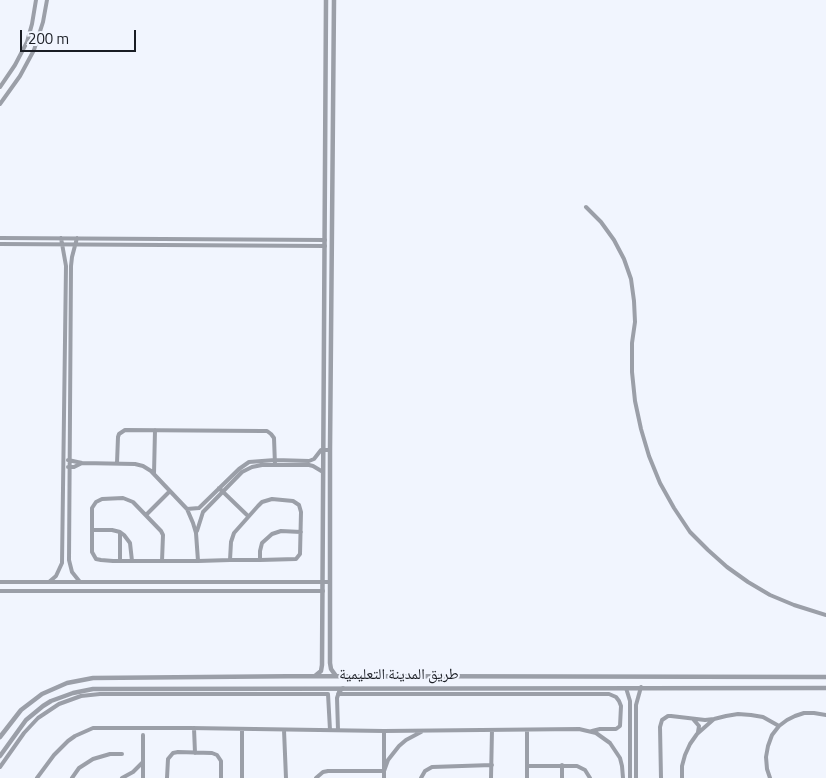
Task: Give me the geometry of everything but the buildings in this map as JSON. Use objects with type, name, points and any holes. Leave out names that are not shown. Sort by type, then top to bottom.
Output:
[{"type":"street","points":[[0,87],[15,65],[26,42],[32,24],[36,0]]},
{"type":"street","points":[[0,104],[20,76],[34,50],[43,22],[47,0]]},
{"type":"street","points":[[315,676],[320,673],[322,667],[326,0]]},
{"type":"street","points":[[334,0],[330,663],[336,676]]},
{"type":"street","points":[[325,124],[333,124]]},
{"type":"street","points":[[586,207],[601,222],[614,240],[624,259],[631,279],[635,322],[632,344],[632,372],[635,401],[649,456],[660,483],[674,508],[690,532],[708,550],[748,582],[770,595],[826,615]]},
{"type":"street","points":[[0,238],[325,243]]},
{"type":"street","points":[[49,582],[56,576],[62,563],[66,266],[61,238]]},
{"type":"street","points":[[77,238],[71,266],[69,560],[72,572],[80,582]]},
{"type":"street","points":[[0,244],[325,243]]},
{"type":"street","points":[[324,284],[332,284]]},
{"type":"street","points":[[117,463],[118,437],[125,430],[267,432],[274,438],[275,462]]},
{"type":"street","points":[[154,474],[155,430]]},
{"type":"street","points":[[187,509],[199,508],[239,469],[249,462],[309,461],[314,459],[319,452],[330,450]]},
{"type":"street","points":[[63,459],[82,464]]},
{"type":"street","points":[[196,534],[203,512],[247,469],[275,462],[309,465],[323,472]]},
{"type":"street","points":[[63,467],[82,464],[130,463],[147,468],[187,509],[196,534],[198,561]]},
{"type":"street","points":[[219,488],[248,516]]},
{"type":"street","points":[[146,515],[170,491]]},
{"type":"street","points":[[162,560],[162,531],[133,502],[127,499],[102,499],[96,502],[92,508],[92,552],[98,560],[198,561],[296,559],[300,554],[301,508],[293,501],[272,499],[258,506],[232,537],[230,560]]},
{"type":"street","points":[[92,530],[120,532],[130,543],[132,560]]},
{"type":"street","points":[[260,560],[262,543],[268,537],[281,531],[301,532]]},
{"type":"street","points":[[120,532],[120,560]]},
{"type":"street","points":[[0,582],[330,582]]},
{"type":"street","points":[[0,591],[322,591]]},
{"type":"street","points":[[242,676],[242,688]]},
{"type":"street","points":[[427,688],[428,676]]},
{"type":"street","name":"طريق المدينة التعليمية","points":[[0,737],[15,716],[42,694],[56,687],[76,681],[110,677],[826,677]]},
{"type":"street","points":[[760,677],[761,688]]},
{"type":"street","name":"طريق المدينة التعليمية","points":[[0,756],[26,720],[51,701],[83,690],[104,688],[826,688]]},
{"type":"street","points":[[326,688],[330,730]]},
{"type":"street","points":[[338,730],[337,698],[343,688]]},
{"type":"street","points":[[626,688],[630,700],[630,778]]},
{"type":"street","points":[[636,778],[636,705],[641,688]]},
{"type":"street","points":[[0,767],[24,732],[38,718],[59,704],[81,696],[100,694],[328,694]]},
{"type":"street","points":[[338,694],[610,694],[616,697],[621,706],[620,726],[616,729],[600,729],[590,732]]},
{"type":"street","points":[[770,778],[766,757],[772,735],[779,726],[795,716],[814,713],[826,715]]},
{"type":"street","points":[[661,778],[660,727],[662,720],[665,718],[671,716],[714,719],[738,714],[763,717],[779,726]]},
{"type":"street","points":[[693,719],[699,726],[697,734]]},
{"type":"street","points":[[682,778],[684,755],[697,734],[714,719]]},
{"type":"street","points":[[37,778],[54,755],[68,741],[93,728],[194,728],[384,731],[579,730],[590,732],[610,743],[616,750],[622,766],[622,778]]},
{"type":"street","points":[[194,728],[195,752]]},
{"type":"street","points":[[242,729],[242,778]]},
{"type":"street","points":[[284,730],[286,778]]},
{"type":"street","points":[[492,730],[492,778]]},
{"type":"street","points":[[527,730],[527,778]]},
{"type":"street","points":[[384,731],[384,778]]},
{"type":"street","points":[[384,771],[388,760],[399,746],[423,731]]},
{"type":"street","points":[[142,778],[143,736]]},
{"type":"street","points":[[167,778],[168,761],[171,754],[178,752],[212,753],[219,757],[221,761],[221,778]]},
{"type":"street","points":[[72,778],[79,768],[93,758],[122,754]]},
{"type":"street","points":[[122,778],[133,772],[143,762]]},
{"type":"street","points":[[421,778],[425,771],[432,767],[492,765]]},
{"type":"street","points":[[562,765],[562,778]]},
{"type":"street","points":[[527,766],[577,766],[582,767],[590,778]]},
{"type":"street","points":[[316,778],[328,771],[384,771]]}]
